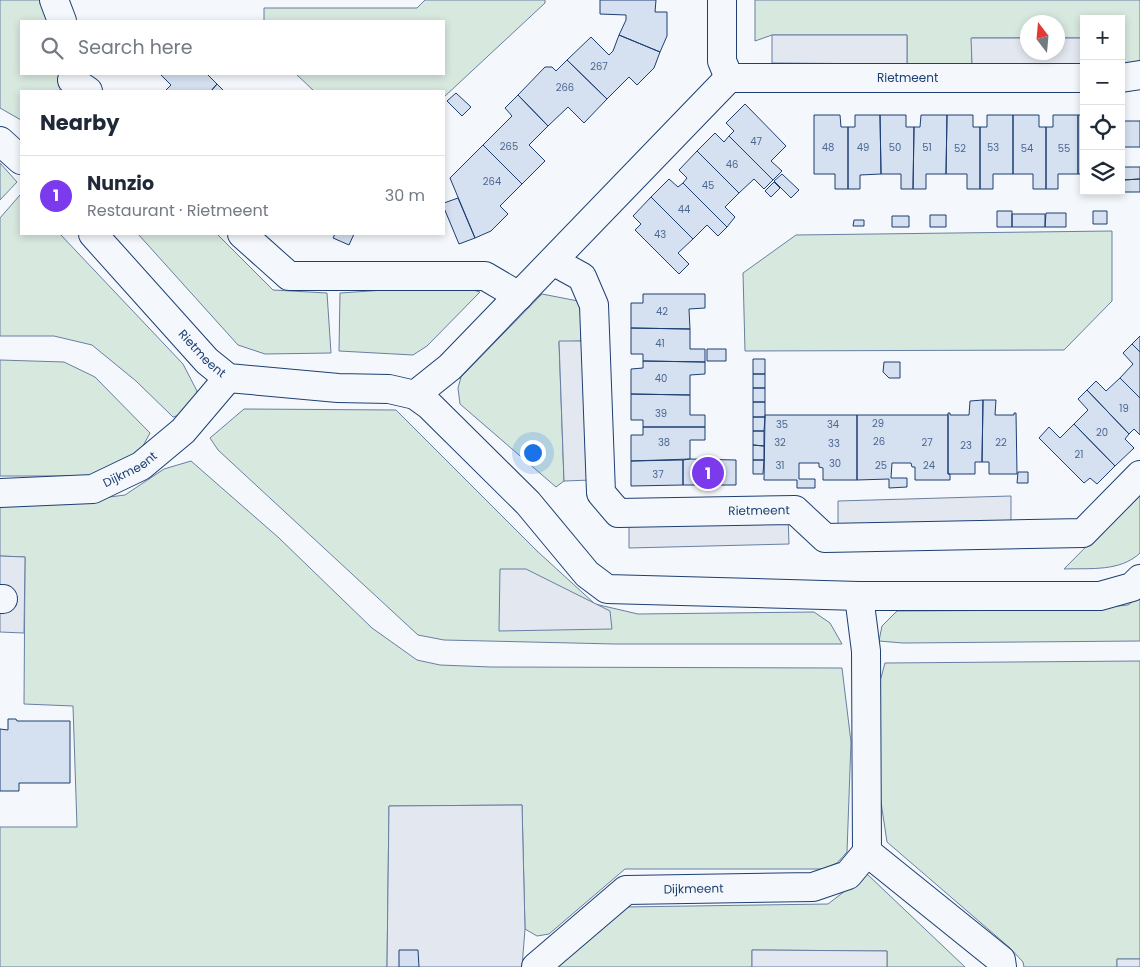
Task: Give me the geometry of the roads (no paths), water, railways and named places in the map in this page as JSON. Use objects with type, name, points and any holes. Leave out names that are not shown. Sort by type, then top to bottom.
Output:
[{"type":"street","points":[[54,0],[62,20]]},
{"type":"street","points":[[415,395],[450,367],[729,78],[722,61],[722,0]]},
{"type":"street","points":[[1125,77],[1140,74]]},
{"type":"street","name":"Rietmeent","points":[[729,78],[1080,78]]},
{"type":"street","name":"Rietmeent","points":[[94,235],[207,361],[228,378],[338,388],[389,389],[415,395],[429,405],[528,503],[587,574],[607,589],[859,596],[1100,596],[1132,587],[1140,579]]},
{"type":"street","points":[[243,235],[289,276],[485,276],[519,296]]},
{"type":"street","name":"Rietmeent","points":[[553,261],[582,277],[594,305],[601,493],[618,513],[795,510],[825,538],[1083,533],[1140,475]]},
{"type":"street","name":"Dijkmeent","points":[[0,492],[93,489],[141,466],[183,432],[228,378]]},
{"type":"street","points":[[859,596],[866,651],[867,852],[1001,960],[1002,967]]},
{"type":"street","name":"Dijkmeent","points":[[536,967],[626,890],[813,887],[848,875],[867,852]]},
{"type":"place","name":"Nunzio","points":[[708,473]]}]
